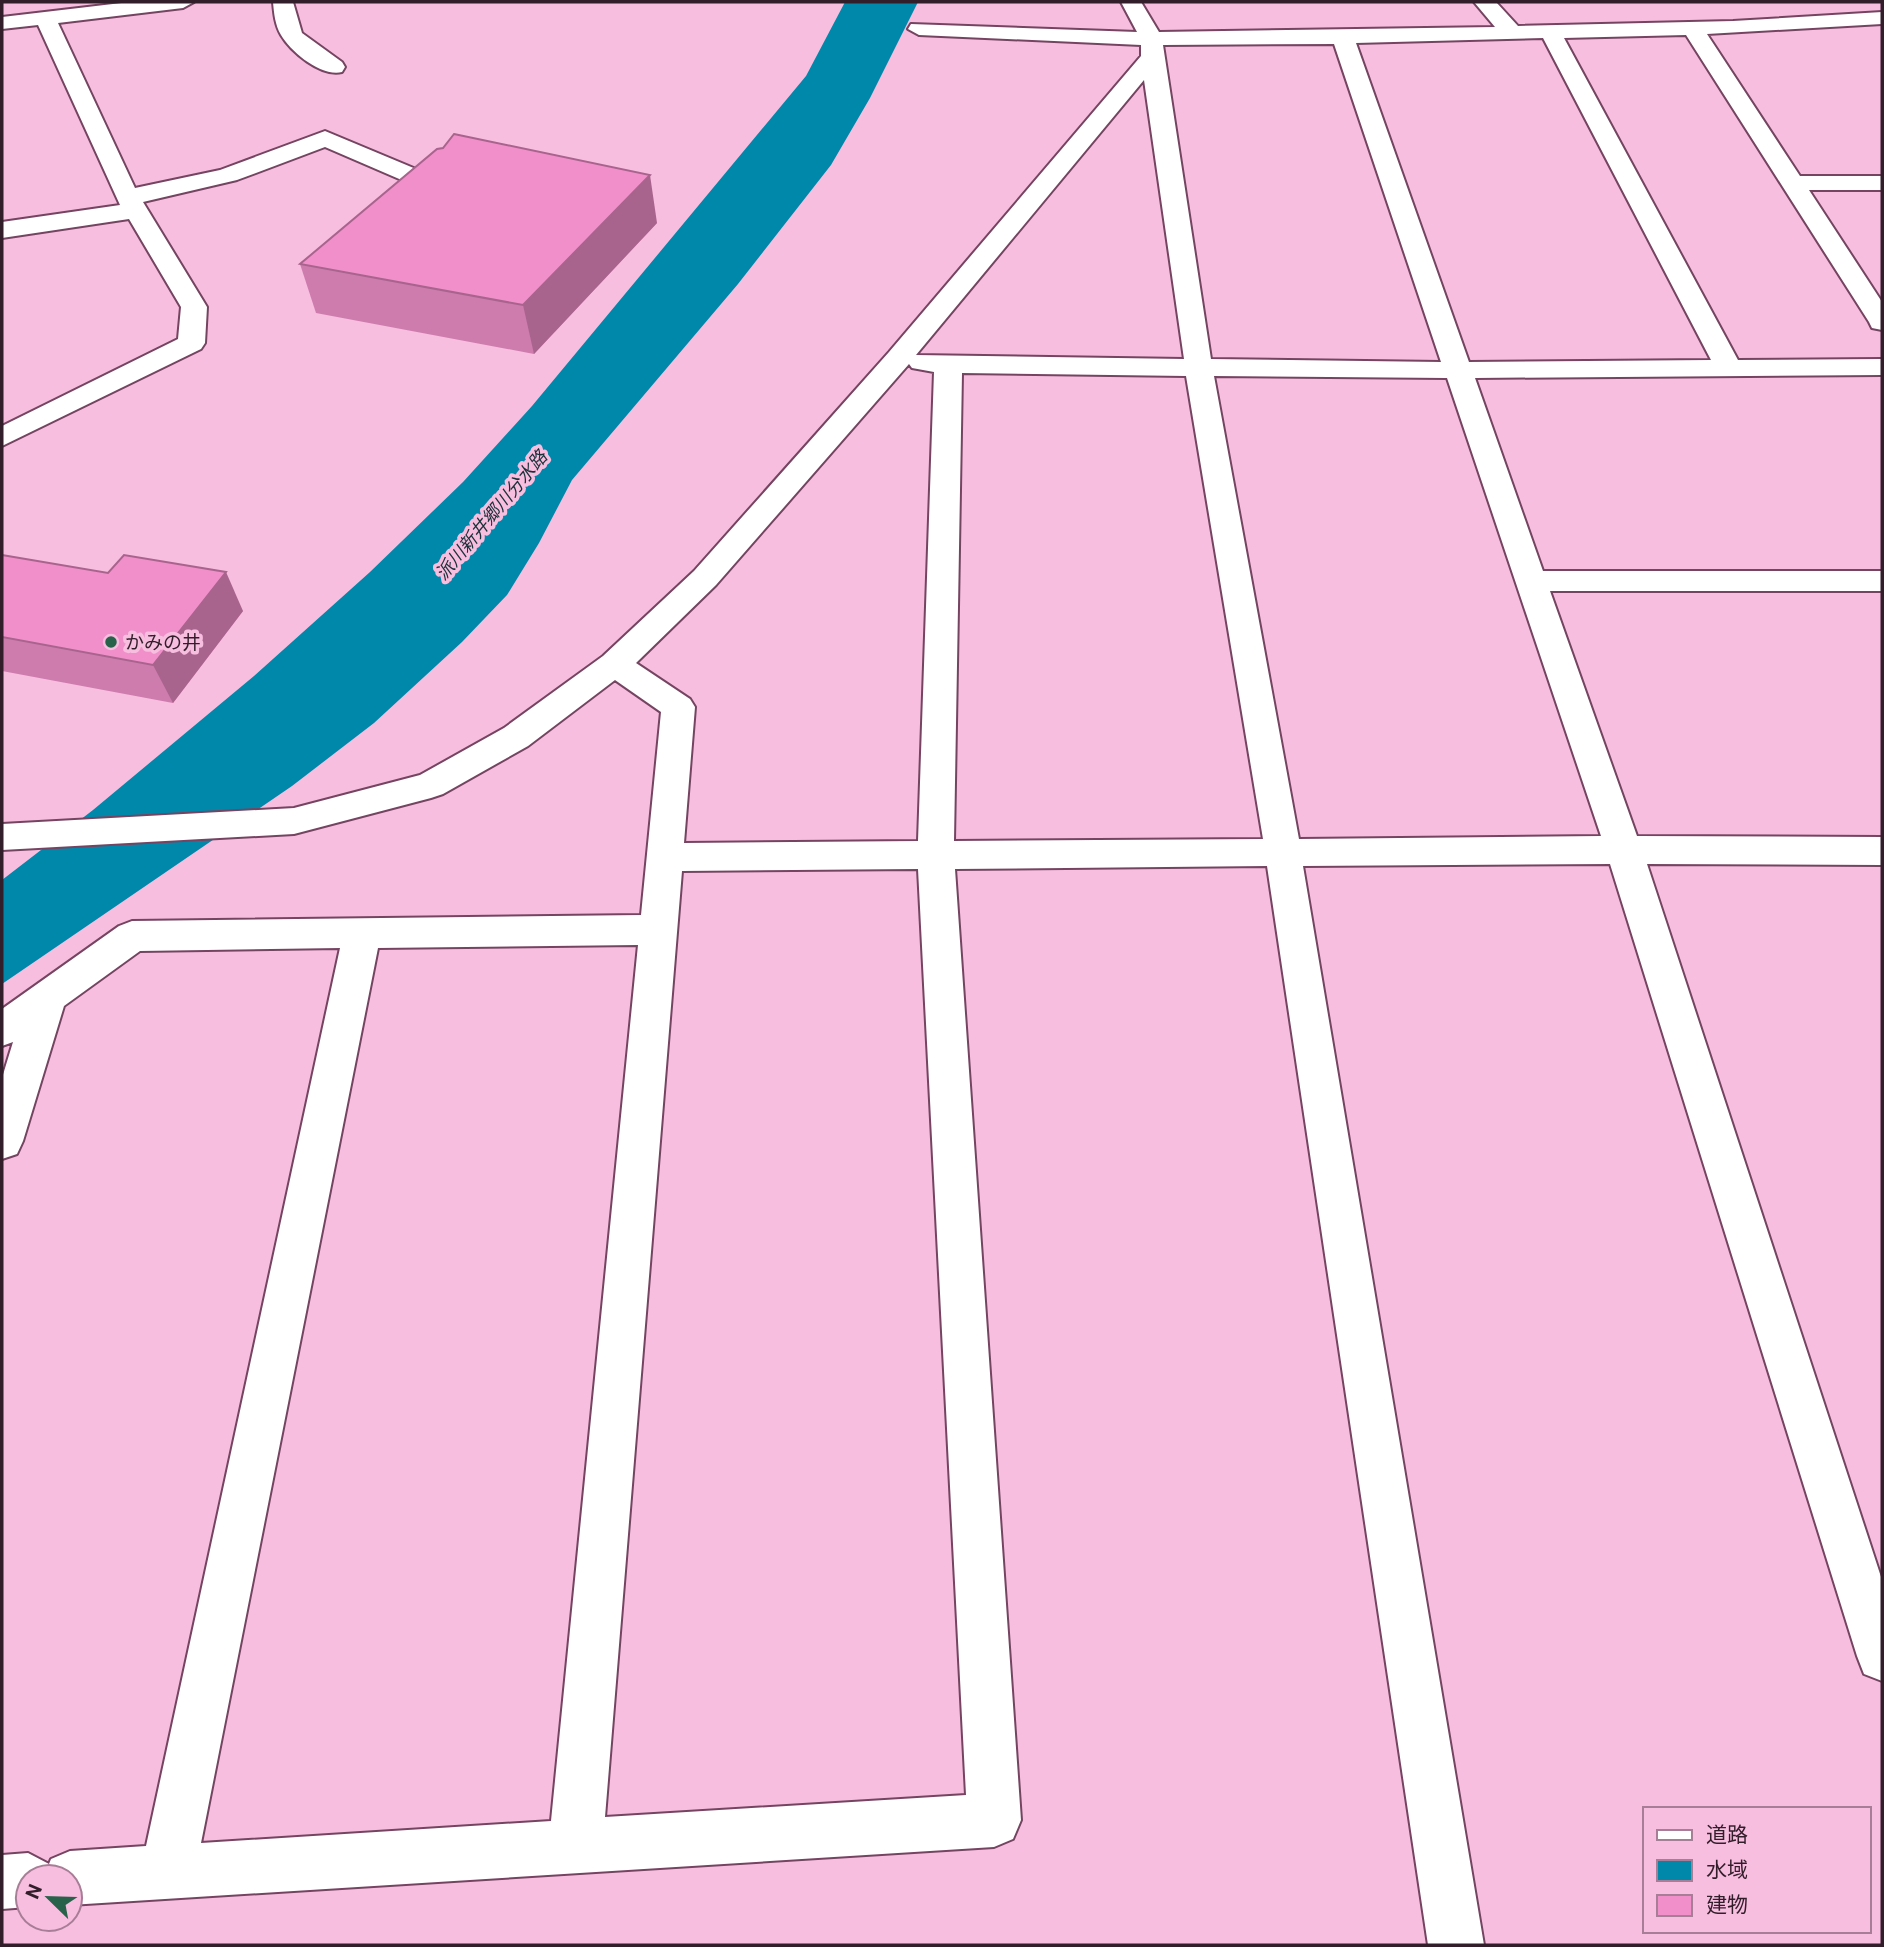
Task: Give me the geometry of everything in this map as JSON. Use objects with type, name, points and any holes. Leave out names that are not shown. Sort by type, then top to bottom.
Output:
[{"type":"street","points":[[2,23],[183,2]]},
{"type":"street","points":[[284,2],[285,27],[297,42],[334,67]]},
{"type":"street","points":[[1131,2],[1152,48],[1199,368],[1283,853],[1456,1945]]},
{"type":"street","points":[[1484,2],[1514,34]]},
{"type":"street","points":[[1714,10],[1733,27]]},
{"type":"street","points":[[2,437],[191,343],[194,307],[132,204],[45,18]]},
{"type":"street","points":[[919,29],[1152,48],[1343,37],[1693,29],[1882,18]]},
{"type":"street","points":[[1693,29],[1882,322]]},
{"type":"street","points":[[1550,33],[1729,368]]},
{"type":"street","points":[[1343,37],[1624,850],[1882,1656]]},
{"type":"street","points":[[2,836],[293,821],[432,785],[516,737],[615,664],[705,578],[899,358],[1152,48]]},
{"type":"street","points":[[2,230],[132,204],[260,167],[325,138],[443,189]]},
{"type":"street","points":[[1792,183],[1882,183]]},
{"type":"street","points":[[899,358],[948,365],[1199,368],[1459,370],[1882,367]]},
{"type":"street","points":[[84,1877],[994,1820],[936,856],[948,365]]},
{"type":"street","points":[[1531,581],[1882,581]]},
{"type":"street","points":[[576,1845],[678,707],[615,664]]},
{"type":"street","points":[[664,857],[1624,850],[1882,851]]},
{"type":"street","points":[[2,1030],[132,936],[659,930]]},
{"type":"street","points":[[168,1871],[362,933]]},
{"type":"street","points":[[2,1141],[48,996]]},
{"type":"water","name":"派川新井郷川分水路","points":[[845,2],[918,2],[870,98],[831,165],[738,284],[572,480],[539,543],[507,595],[462,642],[374,723],[292,786],[2,984],[2,880],[93,810],[254,676],[370,572],[463,482],[532,406],[806,76]]},
{"type":"building","points":[[454,134],[650,175],[523,305],[300,264],[437,149],[443,148]]},
{"type":"building","points":[[2,555],[108,573],[124,555],[226,572],[153,665],[2,637]]},
{"type":"place","name":"かみの井","points":[[111,642]]}]
